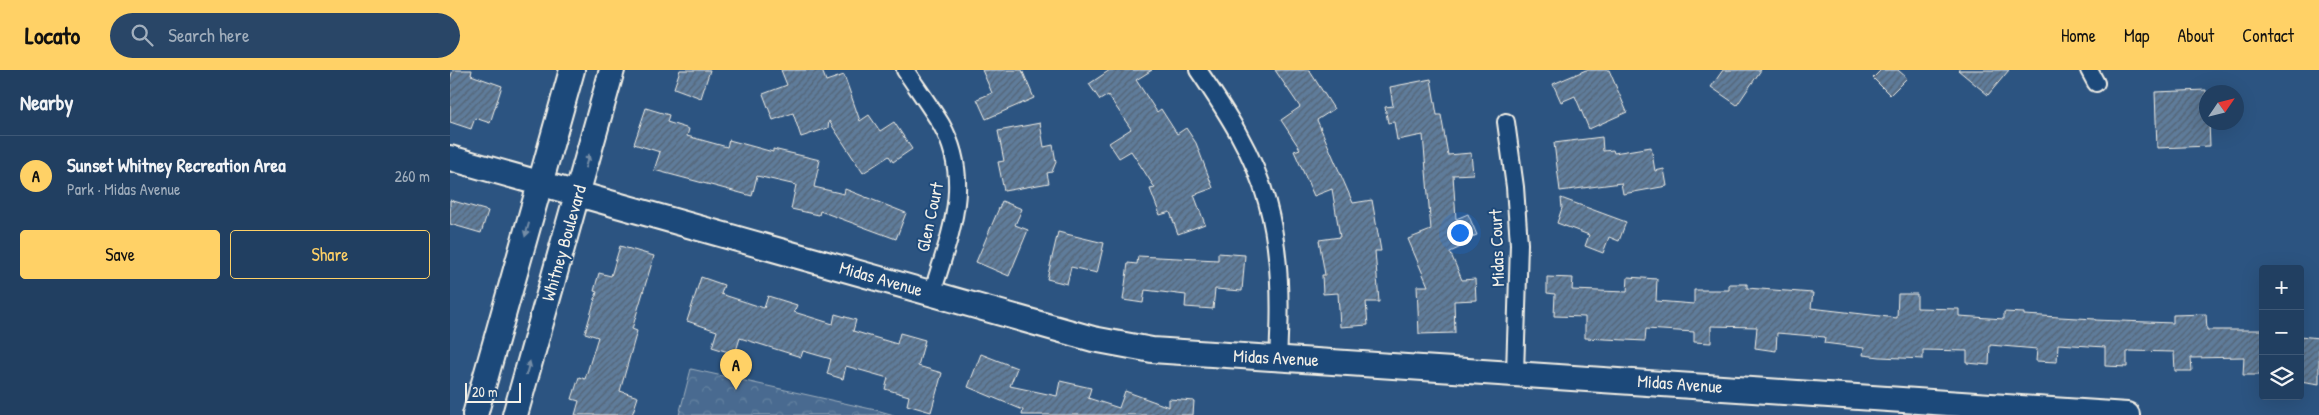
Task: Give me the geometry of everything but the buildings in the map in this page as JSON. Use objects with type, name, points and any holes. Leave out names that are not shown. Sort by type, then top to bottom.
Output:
[{"type":"street","points":[[475,415],[572,70]]},
{"type":"street","name":"Whitney Boulevard","points":[[515,415],[612,70]]},
{"type":"street","name":"Glen Court","points":[[905,70],[942,125],[952,147],[958,170],[959,192],[932,294]]},
{"type":"street","points":[[1198,70],[1239,136],[1253,164],[1267,202],[1276,247],[1280,296],[1278,358]]},
{"type":"street","name":"Midas Court","points":[[1506,122],[1519,244],[1515,373]]},
{"type":"street","name":"Midas Avenue","points":[[450,158],[932,294],[1123,345],[1152,350],[2127,415]]},
{"type":"green space","points":[[691,369],[880,411],[894,415],[679,415]]},
{"type":"place","name":"Sunset Whitney Recreation Area","points":[[736,390]]}]
